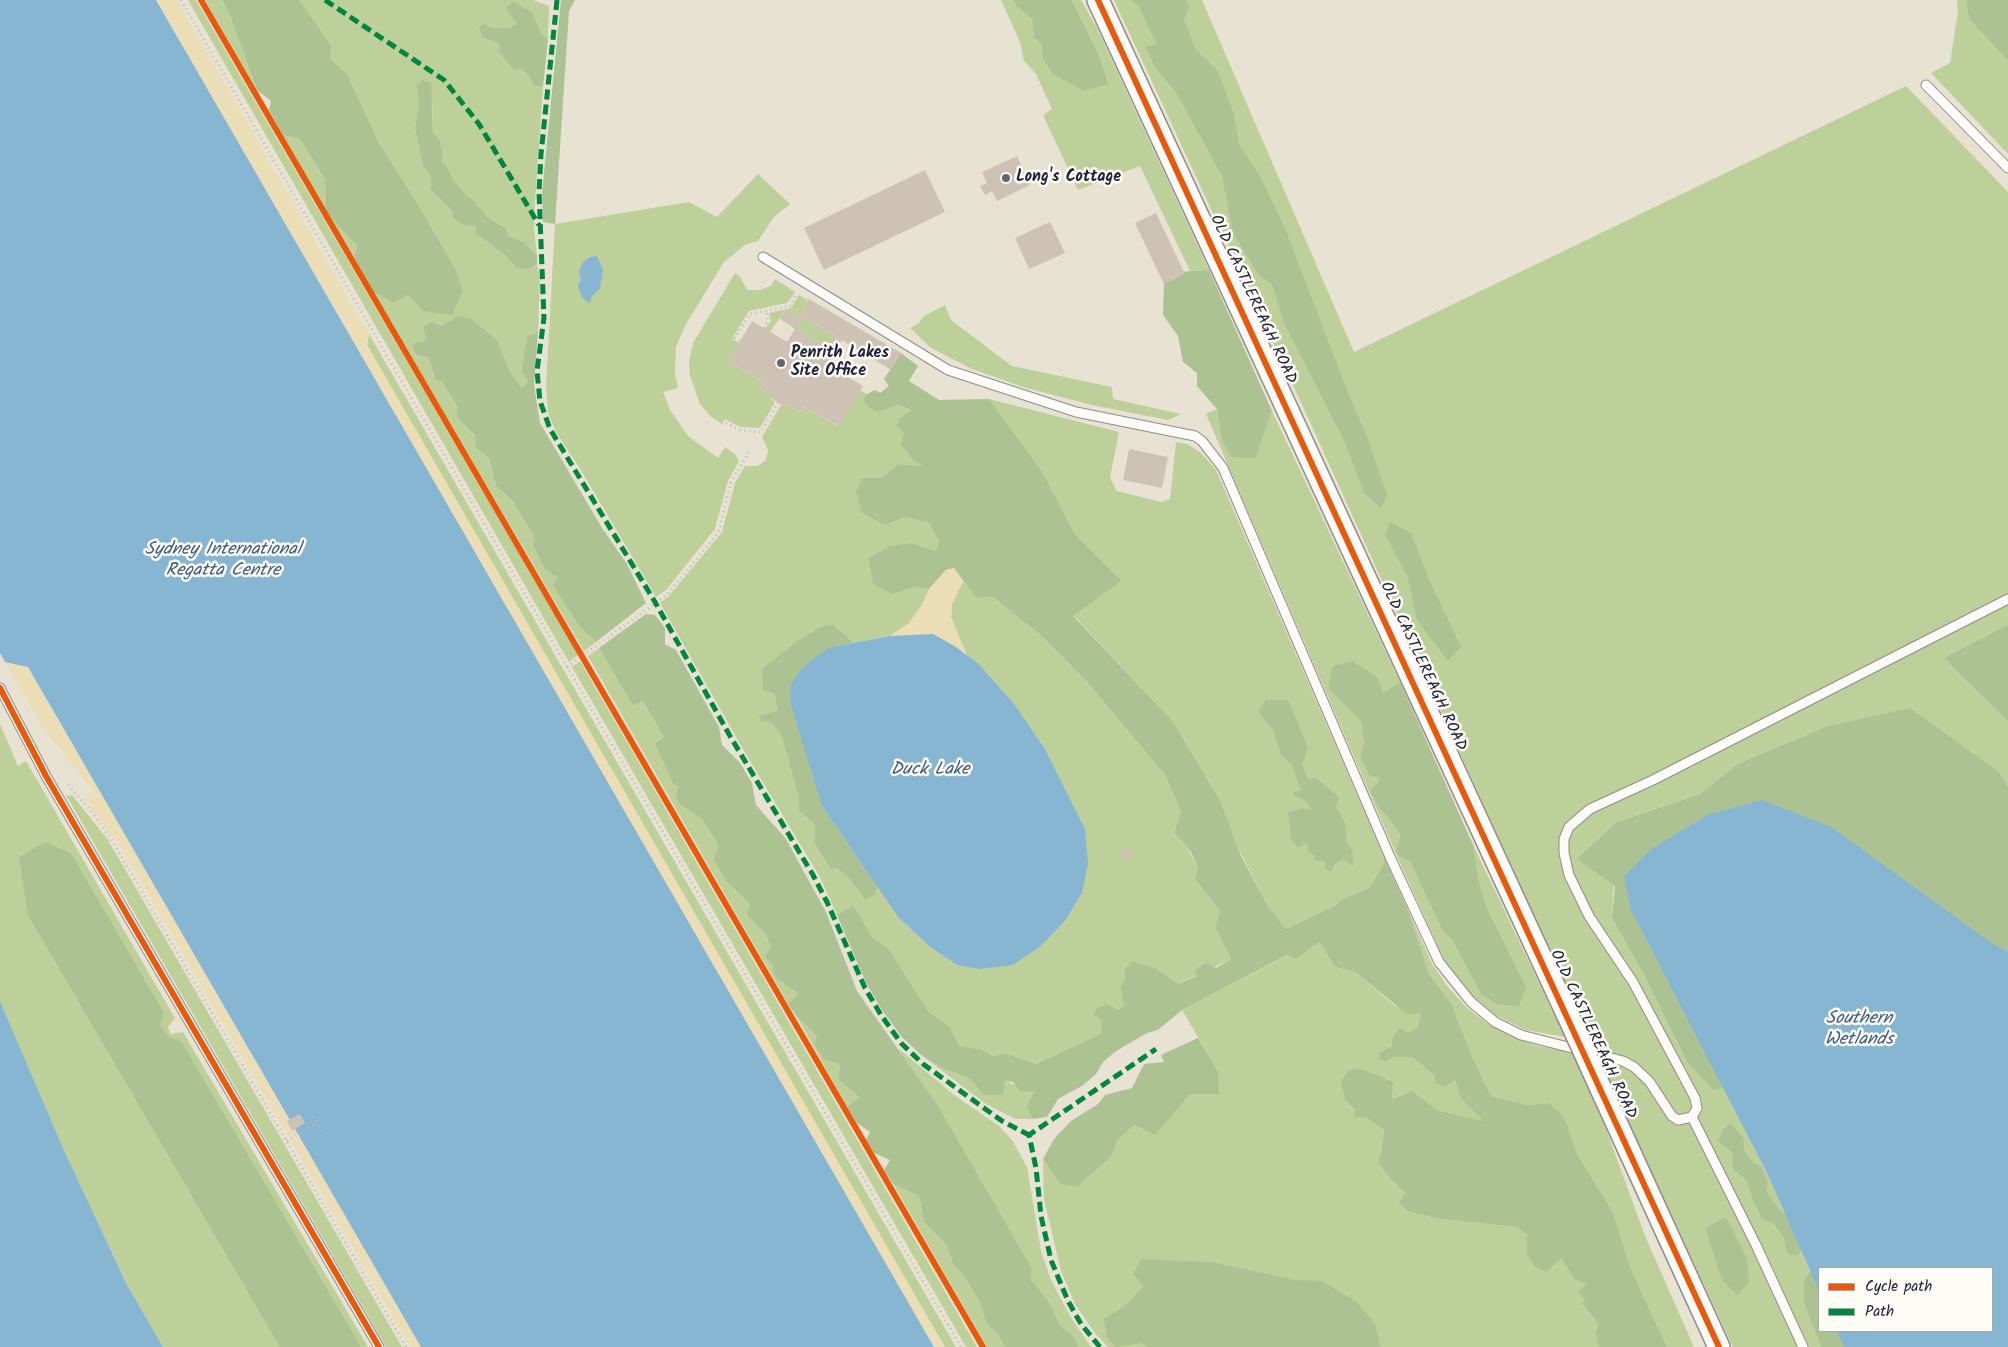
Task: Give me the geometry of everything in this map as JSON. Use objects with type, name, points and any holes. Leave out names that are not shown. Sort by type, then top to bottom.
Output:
[{"type":"street","name":"OLD CASTLEREAGH ROAD","points":[[1098,0],[1719,1347]]},
{"type":"lane","points":[[1926,85],[2008,168]]},
{"type":"lane","points":[[763,257],[948,370],[1076,412],[1195,436],[1202,441],[1223,468],[1390,857],[1439,962],[1471,1002],[1495,1022],[1512,1030],[1622,1061],[1634,1067],[1649,1081],[1672,1116],[1678,1120],[1692,1117],[1697,1108],[1690,1089],[1634,982],[1589,916],[1569,875],[1564,846],[1569,827],[1578,817],[1598,805],[1653,780],[2008,599]]},
{"type":"lane","points":[[0,688],[46,776],[379,1347]]},
{"type":"lane","points":[[1692,1117],[1756,1245],[1803,1347]]},
{"type":"path","points":[[181,0],[961,1347]]},
{"type":"path","points":[[740,341],[735,338],[750,314],[790,306],[796,294]]},
{"type":"path","points":[[764,328],[768,321],[766,311]]},
{"type":"path","points":[[726,423],[739,430],[761,432],[778,403]]},
{"type":"path","points":[[567,667],[668,594],[719,531],[731,482],[750,450]]},
{"type":"path","points":[[578,646],[588,664]]},
{"type":"path","points":[[66,784],[89,808],[110,837],[406,1347]]},
{"type":"path","points":[[313,1117],[320,1130]]},
{"type":"path","points":[[287,1141],[316,1123]]},
{"type":"green space","points":[[188,0],[196,0],[578,655],[569,662]]},
{"type":"green space","points":[[205,0],[222,0],[229,13],[257,90]]},
{"type":"green space","points":[[222,0],[299,0],[331,46],[330,58],[347,74],[379,143],[415,199],[455,268],[463,290],[452,315],[423,311],[408,295],[394,303],[373,292],[354,257],[357,246],[326,212],[325,180],[300,139],[283,135],[269,110],[271,101],[257,90],[229,13]]},
{"type":"green space","points":[[299,0],[533,0],[549,6],[548,39],[541,33],[533,13],[518,24],[507,28],[493,28],[484,23],[483,38],[500,43],[515,71],[519,68],[528,75],[534,86],[543,87],[535,201],[534,230],[537,255],[522,241],[508,236],[506,228],[487,217],[475,201],[468,197],[454,181],[449,170],[441,161],[443,153],[433,133],[432,101],[416,86],[419,103],[415,128],[423,167],[430,173],[431,190],[452,211],[476,226],[475,233],[506,256],[516,268],[527,270],[537,264],[540,278],[538,332],[527,336],[525,353],[528,382],[522,388],[510,372],[498,341],[458,316],[426,337],[423,343],[415,343],[417,355],[428,357],[436,380],[442,382],[457,408],[457,417],[475,437],[477,448],[489,458],[496,486],[513,501],[536,538],[545,569],[557,578],[568,606],[580,627],[596,642],[584,651],[373,292],[394,303],[408,295],[423,311],[455,268],[415,199],[379,143],[347,74],[330,58]]},
{"type":"green space","points":[[561,0],[575,0],[569,11],[555,224],[543,222],[542,194]]},
{"type":"green space","points":[[1001,0],[1013,0],[1016,6],[1032,19],[1034,38],[1041,42],[1043,59],[1084,91],[1109,83],[1100,57],[1072,0],[1081,0],[1097,28],[1209,270],[1190,271],[1140,166],[1078,190],[1043,115],[1052,109],[1036,74],[1024,61],[1020,42]]},
{"type":"green space","points":[[1013,0],[1072,0],[1100,57],[1109,84],[1084,91],[1053,74],[1043,59],[1041,43],[1034,38],[1032,19],[1016,6]]},
{"type":"green space","points":[[1114,0],[1202,0],[1354,352],[1906,86],[2008,192],[2008,787],[1999,772],[1825,727],[1737,764],[1700,794],[1617,822],[1612,918],[1644,975],[1687,1062],[1713,1090],[1723,1087],[1767,1173],[1810,1271],[1804,1280],[1804,1303],[1821,1347],[1733,1347],[1573,1002],[1310,422]]},
{"type":"green space","points":[[1132,0],[1186,0],[1189,5],[1184,20],[1196,50],[1217,70],[1233,111],[1239,144],[1260,176],[1285,228],[1346,388],[1368,439],[1387,495],[1381,508],[1364,493],[1345,442],[1284,323],[1272,284],[1259,275],[1233,233],[1222,176],[1176,92],[1156,69],[1145,46],[1157,45],[1139,7]]},
{"type":"green space","points":[[1957,0],[1966,0],[1969,19],[2008,61],[2008,154],[1931,73],[1950,63],[1958,11]]},
{"type":"green space","points":[[1966,0],[2008,0],[2008,61],[1969,19]]},
{"type":"green space","points":[[513,1],[533,13],[541,33],[548,39],[543,87],[534,86],[528,75],[519,68],[515,71],[500,53],[499,43],[483,38],[479,28],[484,23],[493,28],[507,28],[517,24],[506,8]]},
{"type":"green space","points":[[422,80],[431,83],[433,133],[439,139],[443,153],[441,161],[449,170],[454,181],[468,197],[475,201],[487,217],[506,228],[508,236],[522,241],[537,255],[537,264],[527,270],[516,268],[506,256],[475,233],[476,226],[462,225],[453,218],[452,211],[431,190],[430,173],[423,167],[415,128],[419,103],[416,86]]},
{"type":"green space","points":[[283,135],[300,139],[325,180],[326,212]]},
{"type":"green space","points":[[758,174],[790,204],[774,217],[758,241],[745,245],[724,262],[686,324],[676,347],[675,373],[678,388],[663,392],[670,410],[688,436],[718,458],[725,447],[735,454],[739,461],[728,481],[715,529],[666,590],[656,597],[579,467],[556,432],[548,413],[546,387],[555,224],[689,202],[717,217]]},
{"type":"green space","points":[[326,212],[357,246],[354,257]]},
{"type":"green space","points":[[1209,270],[1272,411],[1256,458],[1232,457],[1222,441],[1217,409],[1197,386],[1197,373],[1183,362],[1178,336],[1163,315],[1164,284],[1178,272]]},
{"type":"green space","points":[[735,273],[740,277],[747,290],[760,290],[771,286],[775,279],[795,292],[787,303],[749,311],[732,339],[739,343],[728,361],[764,382],[760,389],[772,397],[771,399],[775,402],[760,428],[740,427],[725,419],[722,424],[710,416],[700,404],[690,376],[689,361],[693,343]]},
{"type":"green space","points":[[799,295],[808,300],[800,315],[836,336],[828,348],[796,328],[802,319],[786,309],[791,308]]},
{"type":"green space","points":[[945,305],[951,320],[1012,366],[1112,387],[1113,399],[1181,414],[1168,420],[1092,405],[1023,387],[972,369],[931,348],[910,328],[918,324],[924,316]]},
{"type":"green space","points":[[786,309],[770,332],[765,329],[771,321],[769,313]]},
{"type":"green space","points":[[458,316],[470,318],[498,341],[510,372],[522,388],[528,382],[522,371],[527,336],[538,332],[534,385],[540,423],[602,528],[627,564],[646,603],[596,642],[580,627],[553,585],[557,578],[545,569],[533,545],[535,538],[513,501],[496,486],[489,458],[476,448],[475,436],[457,417],[457,407],[442,382],[436,380],[428,357],[417,355],[413,349],[415,343],[423,342],[426,337],[423,326],[432,322],[442,326]]},
{"type":"green space","points":[[369,334],[956,1347],[945,1347],[880,1238],[367,345]]},
{"type":"green space","points":[[901,353],[918,366],[909,381],[939,400],[989,399],[1042,471],[1075,534],[1122,581],[1073,616],[1171,719],[1220,801],[1241,856],[1268,906],[1286,929],[1336,905],[1342,899],[1369,888],[1383,865],[1384,857],[1409,912],[1429,974],[1451,1003],[1473,1058],[1491,1096],[1528,1105],[1549,1103],[1561,1114],[1567,1124],[1577,1154],[1613,1212],[1630,1267],[1667,1347],[1600,1347],[1597,1343],[1596,1331],[1599,1325],[1581,1303],[1586,1300],[1578,1292],[1587,1284],[1575,1280],[1561,1258],[1547,1272],[1535,1267],[1527,1255],[1527,1235],[1517,1227],[1440,1219],[1409,1212],[1399,1203],[1405,1193],[1389,1177],[1379,1163],[1384,1130],[1365,1117],[1354,1117],[1355,1110],[1345,1100],[1341,1081],[1348,1071],[1359,1068],[1393,1082],[1392,1099],[1412,1091],[1439,1111],[1483,1121],[1461,1099],[1455,1080],[1444,1087],[1436,1083],[1434,1075],[1412,1057],[1394,1057],[1385,1062],[1378,1058],[1380,1052],[1392,1046],[1393,1036],[1400,1028],[1408,1033],[1417,1028],[1421,1013],[1408,1015],[1355,972],[1335,967],[1319,942],[1296,959],[1287,955],[1182,1010],[1158,1030],[1147,1033],[1116,1051],[1103,1062],[1096,1074],[1082,1086],[1058,1099],[1047,1117],[1033,1119],[1026,1107],[1034,1092],[1020,1091],[1013,1082],[1005,1081],[1003,1095],[984,1095],[969,1078],[944,1069],[921,1055],[901,1036],[882,1010],[866,983],[837,915],[853,905],[873,938],[889,949],[928,1011],[950,1027],[959,1046],[980,1049],[993,1056],[1005,1053],[1036,1064],[1102,1033],[1100,1019],[1093,1015],[1096,1009],[1107,1004],[1118,1010],[1124,1005],[1120,988],[1125,978],[1125,969],[1133,961],[1157,969],[1179,984],[1197,976],[1195,970],[1206,963],[1216,968],[1231,959],[1215,927],[1220,911],[1195,879],[1198,869],[1191,852],[1174,833],[1181,812],[1165,775],[1087,682],[1044,638],[993,597],[976,598],[954,568],[946,570],[929,589],[916,587],[893,594],[873,584],[869,558],[890,546],[912,543],[935,551],[939,542],[929,523],[904,517],[885,525],[862,513],[856,492],[862,478],[881,478],[898,464],[923,466],[912,459],[901,444],[904,433],[896,425],[900,418],[911,410],[898,405],[878,412],[868,407],[863,399],[867,394],[875,390],[880,393],[889,386],[884,379]]},
{"type":"green space","points":[[860,390],[867,394],[864,399],[878,412],[898,405],[912,411],[900,418],[904,433],[925,466],[898,464],[881,478],[904,517],[929,523],[939,542],[935,551],[893,594],[916,587],[929,589],[922,605],[909,623],[890,636],[854,643],[833,624],[799,640],[784,654],[775,694],[777,711],[759,717],[760,721],[772,723],[782,737],[799,799],[798,810],[815,825],[814,842],[831,870],[836,868],[848,877],[865,900],[875,895],[878,887],[898,917],[930,947],[957,965],[976,968],[1041,946],[1065,921],[1082,893],[1045,749],[1015,705],[979,664],[967,655],[955,631],[951,617],[952,604],[963,581],[976,598],[993,597],[1044,638],[1087,682],[1165,775],[1181,812],[1174,833],[1190,852],[1198,869],[1195,879],[1220,911],[1215,927],[1231,959],[1179,984],[1157,969],[1125,969],[1125,978],[1120,988],[1124,1005],[1118,1010],[1096,1009],[1093,1015],[1100,1019],[1102,1033],[1036,1064],[1005,1053],[993,1056],[980,1049],[959,1046],[950,1027],[928,1011],[889,949],[873,938],[853,905],[837,915],[820,877],[744,751],[660,603],[669,596],[722,532],[735,483],[745,466],[758,466],[766,460],[768,450],[762,437],[781,405],[785,407],[786,404],[800,412],[803,406],[838,426]]},
{"type":"green space","points":[[989,399],[1119,432],[1110,478],[1117,491],[1161,502],[1170,499],[1176,442],[1187,444],[1201,453],[1216,470],[1384,857],[1383,865],[1369,888],[1342,899],[1336,905],[1286,929],[1268,906],[1171,719],[1073,615],[1122,581],[1075,534],[1042,471]]},
{"type":"green space","points":[[1217,409],[1222,441],[1256,458],[1272,411],[1400,682],[1383,693],[1328,689],[1361,722],[1364,744],[1360,758],[1379,777],[1380,810],[1387,816],[1400,835],[1396,854],[1206,414]]},
{"type":"green space","points":[[1390,522],[1411,533],[1428,577],[1461,647],[1448,661],[1417,620],[1408,577],[1385,535]]},
{"type":"green space","points":[[646,614],[655,615],[665,628],[665,644],[676,650],[719,727],[722,745],[740,763],[752,783],[756,805],[786,839],[826,912],[857,991],[938,1106],[1032,1269],[1031,1280],[1048,1300],[1061,1327],[1072,1334],[1079,1347],[1005,1347],[999,1336],[986,1323],[981,1305],[964,1275],[953,1265],[947,1245],[924,1222],[919,1196],[893,1184],[884,1170],[890,1160],[874,1153],[866,1140],[870,1132],[857,1123],[847,1107],[859,1097],[838,1079],[840,1064],[824,1059],[815,1045],[817,1036],[797,1017],[788,1004],[799,994],[778,980],[773,972],[773,966],[765,956],[771,947],[765,934],[747,915],[750,904],[726,881],[714,859],[719,846],[701,818],[683,807],[676,798],[678,787],[673,783],[655,743],[664,737],[643,701],[633,706],[599,648]]},
{"type":"green space","points":[[833,624],[854,643],[828,648],[822,806],[878,887],[875,895],[865,900],[848,877],[836,868],[831,870],[814,842],[815,825],[798,810],[799,799],[782,737],[772,723],[760,721],[759,716],[777,711],[775,694],[763,690],[762,669],[799,640],[821,627]]},
{"type":"green space","points":[[2008,625],[2008,721],[1944,658]]},
{"type":"green space","points":[[599,648],[633,706],[643,701],[664,737],[655,742],[678,787],[683,807],[701,818],[719,846],[726,881],[750,904],[747,915],[765,934],[771,947],[773,966],[778,980],[799,994],[788,1004],[588,656]]},
{"type":"green space","points":[[580,661],[977,1347],[966,1347],[572,667]]},
{"type":"green space","points":[[1352,661],[1377,677],[1383,693],[1400,682],[1474,847],[1479,882],[1488,910],[1526,987],[1519,1006],[1499,1005],[1481,994],[1452,940],[1442,930],[1410,862],[1396,854],[1400,835],[1387,816],[1380,810],[1370,791],[1378,783],[1379,777],[1370,776],[1360,758],[1364,744],[1361,722],[1328,689],[1333,666]]},
{"type":"green space","points":[[1266,700],[1288,700],[1308,747],[1302,764],[1308,779],[1316,778],[1339,797],[1336,808],[1345,823],[1347,842],[1353,853],[1353,867],[1344,859],[1336,863],[1331,872],[1325,868],[1326,862],[1315,860],[1314,855],[1307,850],[1309,846],[1304,842],[1302,846],[1297,847],[1291,838],[1288,812],[1303,808],[1313,811],[1304,800],[1294,796],[1293,792],[1301,790],[1292,765],[1281,755],[1273,729],[1258,712]]},
{"type":"green space","points":[[1910,708],[1999,772],[2008,787],[2008,1027],[1713,1090],[1687,1062],[1644,975],[1612,918],[1615,886],[1577,859],[1617,822],[1700,794],[1737,764],[1825,727]]},
{"type":"green space","points":[[0,724],[18,766],[26,761],[175,1018],[168,1027],[171,1034],[183,1032],[368,1347],[163,1347],[126,1283],[63,1148],[0,1001]]},
{"type":"green space","points":[[66,795],[73,796],[108,840],[402,1347],[386,1347]]},
{"type":"green space","points":[[45,842],[71,853],[164,1013],[160,1025],[169,1037],[181,1041],[361,1347],[280,1347],[28,915],[19,857]]},
{"type":"green space","points":[[1474,847],[1565,1037],[1526,1030],[1493,1014],[1466,990],[1445,962],[1396,854],[1410,862],[1442,930],[1452,940],[1481,994],[1526,987],[1488,910],[1479,882]]},
{"type":"green space","points":[[1409,912],[1432,964],[1447,986],[1467,1008],[1488,1024],[1510,1036],[1538,1046],[1572,1052],[1606,1129],[1645,1236],[1694,1347],[1667,1347],[1630,1267],[1613,1212],[1577,1154],[1567,1124],[1549,1103],[1528,1105],[1491,1096],[1473,1058],[1451,1003],[1429,974]]},
{"type":"green space","points":[[1319,942],[1335,967],[1355,972],[1395,1006],[1421,1013],[1417,1028],[1380,1052],[1385,1062],[1394,1057],[1412,1057],[1434,1075],[1455,1080],[1461,1099],[1484,1122],[1439,1111],[1412,1091],[1391,1099],[1373,1074],[1359,1068],[1345,1100],[1355,1110],[1384,1130],[1380,1153],[1389,1177],[1405,1193],[1409,1212],[1440,1219],[1517,1227],[1527,1235],[1527,1255],[1535,1266],[1547,1272],[1561,1258],[1575,1280],[1587,1284],[1586,1301],[1581,1304],[1599,1325],[1597,1343],[1600,1347],[1108,1347],[1095,1333],[1075,1304],[1061,1271],[1044,1199],[1043,1159],[1060,1184],[1077,1187],[1111,1157],[1118,1139],[1135,1125],[1190,1094],[1218,1071],[1182,1010],[1288,955],[1296,959]]},
{"type":"green space","points":[[797,1017],[817,1036],[840,1064],[838,1079],[859,1097],[847,1107]]},
{"type":"green space","points":[[1198,1038],[1218,1071],[1219,1094],[1190,1094],[1155,1135],[1135,1125],[1118,1139],[1111,1157],[1077,1187],[1060,1184],[1043,1159],[1054,1139],[1071,1121],[1098,1104],[1105,1095],[1132,1088],[1144,1064],[1164,1062],[1161,1055]]},
{"type":"green space","points":[[898,1048],[954,1095],[999,1126],[1012,1140],[1027,1167],[1041,1251],[1051,1280],[1070,1316],[1091,1347],[1079,1347],[1072,1334],[1061,1327],[1048,1300],[1031,1280],[1032,1269]]},
{"type":"green space","points":[[921,1055],[944,1069],[969,1078],[984,1095],[1005,1081],[1034,1092],[1026,1107],[1033,1119],[1015,1119],[986,1104]]},
{"type":"green space","points":[[1731,1124],[1743,1137],[1745,1153],[1754,1164],[1761,1166],[1768,1183],[1766,1191],[1779,1209],[1791,1219],[1803,1246],[1798,1255],[1788,1255],[1784,1238],[1774,1224],[1762,1219],[1752,1198],[1747,1180],[1733,1169],[1732,1152],[1718,1141],[1723,1129]]},
{"type":"green space","points":[[893,1184],[919,1196],[924,1222],[947,1245],[953,1265],[964,1275],[981,1305],[986,1323],[999,1336],[1005,1347],[987,1347]]},
{"type":"green space","points":[[1726,1217],[1747,1259],[1749,1281],[1738,1296],[1722,1280],[1705,1228]]},
{"type":"green space","points":[[1141,1259],[1211,1262],[1295,1280],[1321,1281],[1356,1301],[1375,1324],[1381,1347],[1148,1347],[1142,1343],[1116,1347],[1107,1338],[1104,1319],[1125,1306],[1144,1286],[1133,1274]]},
{"type":"green space","points":[[1818,1259],[1818,1332],[1867,1332],[1872,1347],[1821,1347],[1804,1303],[1804,1280]]},
{"type":"sand","points":[[156,0],[177,0],[369,334],[367,345],[945,1347],[934,1347]]},
{"type":"sand","points":[[954,568],[963,581],[952,604],[951,617],[967,655],[956,647],[890,636],[909,623],[922,605],[929,589],[946,570]]},
{"type":"sand","points":[[5,662],[28,667],[289,1120],[287,1122],[292,1130],[295,1129],[297,1133],[289,1138],[125,854],[85,799],[93,791],[42,727]]},
{"type":"sand","points":[[299,1136],[421,1347],[410,1347],[291,1141]]},
{"type":"water","name":"Sydney International Regatta Centre","points":[[0,0],[156,0],[934,1347],[421,1347],[28,667],[5,662],[0,653]]},
{"type":"water","points":[[597,256],[603,269],[600,289],[592,296],[590,303],[582,297],[578,286],[581,279],[579,271],[583,262],[590,257]]},
{"type":"water","name":"Duck Lake","points":[[933,634],[956,647],[979,664],[1015,705],[1045,749],[1085,829],[1088,864],[1082,893],[1065,921],[1041,946],[1013,965],[979,969],[957,965],[930,947],[898,917],[822,806],[790,702],[791,684],[804,666],[828,648],[890,636]]},
{"type":"water","name":"Southern Wetlands","points":[[1762,800],[1831,827],[1993,944],[2008,952],[2008,1347],[1844,1347],[1837,1332],[1993,1332],[1993,1267],[1818,1267],[1818,1289],[1767,1173],[1631,910],[1624,876],[1650,850],[1707,815]]},
{"type":"water","points":[[0,1001],[63,1148],[126,1283],[163,1347],[0,1347]]},
{"type":"building","name":"Long's Cottage","points":[[1017,156],[1030,185],[997,201],[992,191],[985,195],[980,186],[987,183],[982,172]]},
{"type":"building","points":[[925,170],[945,212],[824,270],[804,228]]},
{"type":"building","points":[[1156,213],[1185,274],[1164,284],[1135,223]]},
{"type":"building","points":[[1050,222],[1065,253],[1029,269],[1015,238]]},
{"type":"building","name":"Penrith Lakes Site Office","points":[[809,299],[901,353],[891,370],[842,340],[828,365],[863,386],[839,426],[803,406],[800,412],[786,404],[785,407],[778,403],[760,389],[764,382],[728,361],[752,321],[787,342],[795,329],[780,319],[786,309],[802,319],[796,328],[828,348],[836,336],[800,315]]},
{"type":"building","points":[[1129,449],[1168,457],[1162,488],[1123,480]]},
{"type":"building","points":[[1128,847],[1132,857],[1125,860],[1121,850]]},
{"type":"building","points":[[300,1114],[305,1123],[292,1131],[287,1121]]},
{"type":"marked path","points":[[325,0],[444,80],[479,124],[539,225]]},
{"type":"marked path","points":[[557,0],[541,154],[539,192],[544,318],[537,371],[540,401],[550,429],[655,602],[730,736],[813,875],[865,988],[881,1015],[901,1043],[923,1064],[1002,1121],[1029,1135]]},
{"type":"marked path","points":[[1100,1347],[1081,1324],[1068,1301],[1051,1260],[1041,1216],[1036,1168],[1029,1135],[1156,1049]]},
{"type":"cycle path","points":[[201,0],[983,1347]]},
{"type":"cycle path","points":[[1098,0],[1719,1347]]},
{"type":"cycle path","points":[[0,688],[46,776],[379,1347]]},
{"type":"place","name":"Long's Cottage","points":[[1006,178]]},
{"type":"place","name":"Penrith Lakes Site Office","points":[[781,363]]}]
